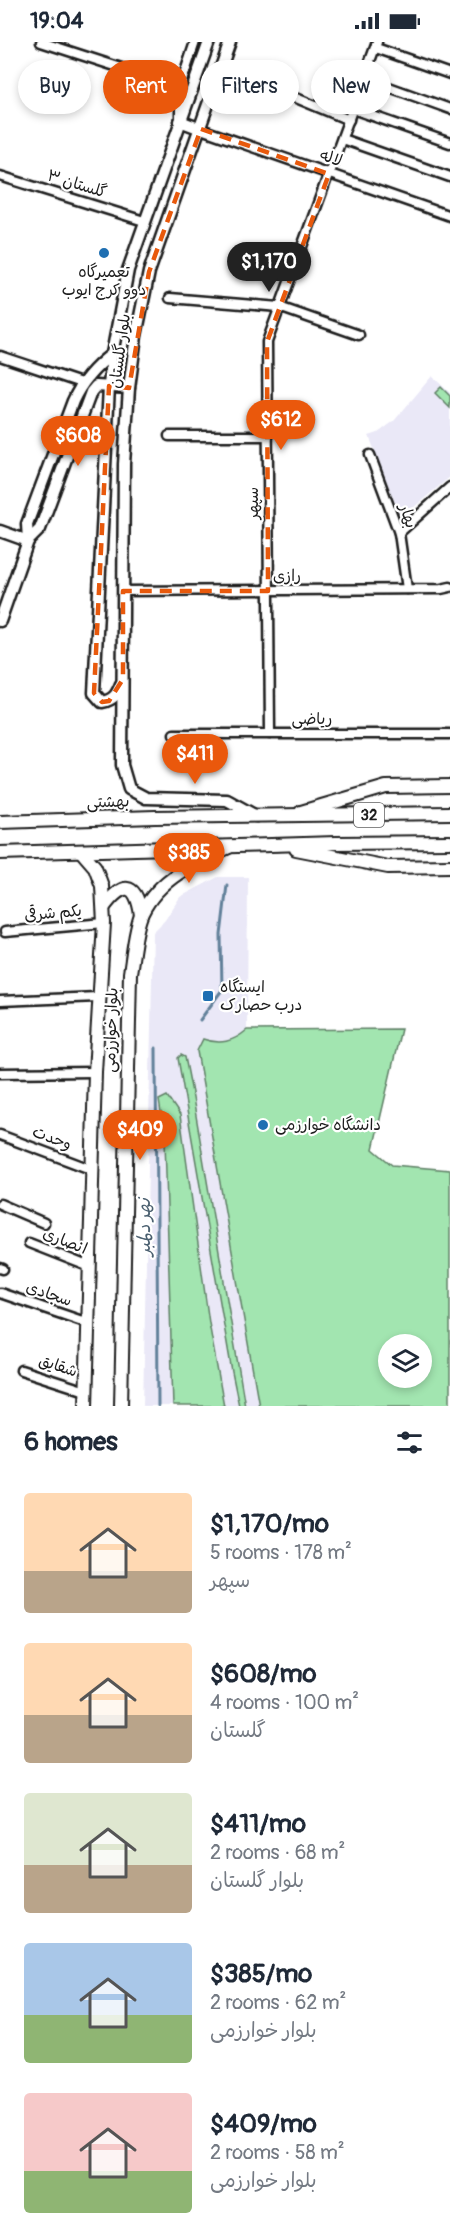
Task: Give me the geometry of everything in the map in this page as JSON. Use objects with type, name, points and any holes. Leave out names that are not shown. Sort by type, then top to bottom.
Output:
[{"type":"main road","points":[[289,816],[386,787],[450,786]]},
{"type":"main road","name":"32","points":[[289,816],[450,813]]},
{"type":"main road","name":"بهشتی","points":[[0,822],[127,817],[289,816]]},
{"type":"main road","name":"32","points":[[0,853],[450,842]]},
{"type":"main road","points":[[280,846],[388,867],[450,866]]},
{"type":"main road","name":"بلوار خوارزمی","points":[[121,1406],[128,1015],[130,972],[141,915],[151,898],[165,883],[198,861],[229,847]]},
{"type":"main road","name":"بلوار خوارزمی","points":[[82,852],[95,867],[102,886],[104,908],[94,1072],[86,1406]]},
{"type":"main road","points":[[104,908],[115,892],[124,888],[132,890],[139,898],[141,915]]},
{"type":"street","points":[[41,42],[103,62]]},
{"type":"street","name":"بلوار گلستان","points":[[188,63],[195,42]]},
{"type":"street","name":"بلوار گلستان","points":[[123,679],[117,695],[109,701],[102,702],[94,693],[112,354],[128,270],[208,42]]},
{"type":"street","name":"بلوار گلستان","points":[[230,42],[149,272],[139,319],[129,388],[124,464],[122,765],[129,789],[147,798],[227,800],[256,816]]},
{"type":"street","points":[[375,44],[450,74]]},
{"type":"street","name":"سپهر","points":[[370,60],[375,44]]},
{"type":"street","points":[[391,88],[450,109]]},
{"type":"street","points":[[299,99],[349,120]]},
{"type":"street","name":"بلوار گلستان","points":[[180,114],[180,121]]},
{"type":"street","name":"سپهر","points":[[270,734],[267,342],[351,114]]},
{"type":"street","points":[[367,114],[450,143]]},
{"type":"street","points":[[180,121],[201,129]]},
{"type":"street","name":"لاله","points":[[201,129],[450,216]]},
{"type":"street","points":[[342,139],[450,177]]},
{"type":"street","name":"گلستان ۳","points":[[0,176],[144,221]]},
{"type":"street","points":[[170,298],[279,307],[359,335]]},
{"type":"street","points":[[0,621],[28,541],[27,524],[81,383],[112,354]]},
{"type":"street","points":[[0,356],[81,383]]},
{"type":"street","points":[[28,541],[40,529],[91,392],[96,386],[129,388]]},
{"type":"street","points":[[169,436],[268,436]]},
{"type":"street","name":"بهار","points":[[370,455],[399,533],[407,589]]},
{"type":"street","points":[[399,533],[450,487]]},
{"type":"street","points":[[0,531],[28,541]]},
{"type":"street","name":"رازی","points":[[123,591],[450,587]]},
{"type":"street","name":"ریاضی","points":[[174,734],[450,734]]},
{"type":"street","name":"یکم شرقی","points":[[5,932],[104,923]]},
{"type":"street","points":[[0,1001],[98,997]]},
{"type":"street","points":[[0,1073],[94,1072]]},
{"type":"street","name":"وحدت","points":[[0,1135],[93,1170]]},
{"type":"street","points":[[0,1204],[44,1223]]},
{"type":"street","name":"انصاری","points":[[29,1243],[90,1268]]},
{"type":"street","name":"سجادی","points":[[0,1293],[88,1323]]},
{"type":"street","name":"شقایق","points":[[21,1370],[86,1391]]},
{"type":"highlighted area","points":[[201,129],[329,174],[267,342],[268,591],[123,591],[123,679],[109,701],[102,702],[94,693],[109,386],[129,388],[149,272]]},
{"type":"shaded area","points":[[432,376],[450,393],[450,477],[401,518],[369,436],[378,433],[394,421]]},
{"type":"shaded area","name":"دانشگاه خوارزمی","points":[[218,877],[248,877],[247,1030],[401,1029],[373,1149],[392,1165],[450,1170],[450,1406],[143,1406],[153,932],[165,920],[180,897]]},
{"type":"green space","points":[[441,387],[450,396],[450,408],[435,393]]},
{"type":"green space","name":"دانشگاه خوارزمی","points":[[401,1029],[373,1149],[392,1165],[450,1170],[450,1406],[259,1406],[197,1051],[203,1039],[215,1042],[237,1037],[247,1030]]},
{"type":"green space","points":[[181,1055],[185,1057],[193,1098],[245,1406],[239,1406],[232,1372],[178,1058]]},
{"type":"green space","points":[[167,1096],[180,1115],[209,1323],[224,1406],[173,1406],[165,1140],[159,1100]]},
{"type":"waterway","points":[[200,1020],[222,990],[221,935],[227,885]]},
{"type":"waterway","name":"نهر دلمبر","points":[[156,1048],[158,1406]]},
{"type":"place","name":"تعمیرگاه دوو کرج ایوب","points":[[104,253]]},
{"type":"place","name":"ایستگاه درب حصارک","points":[[208,996]]},
{"type":"place","name":"دانشگاه خوارزمی","points":[[263,1125]]}]
